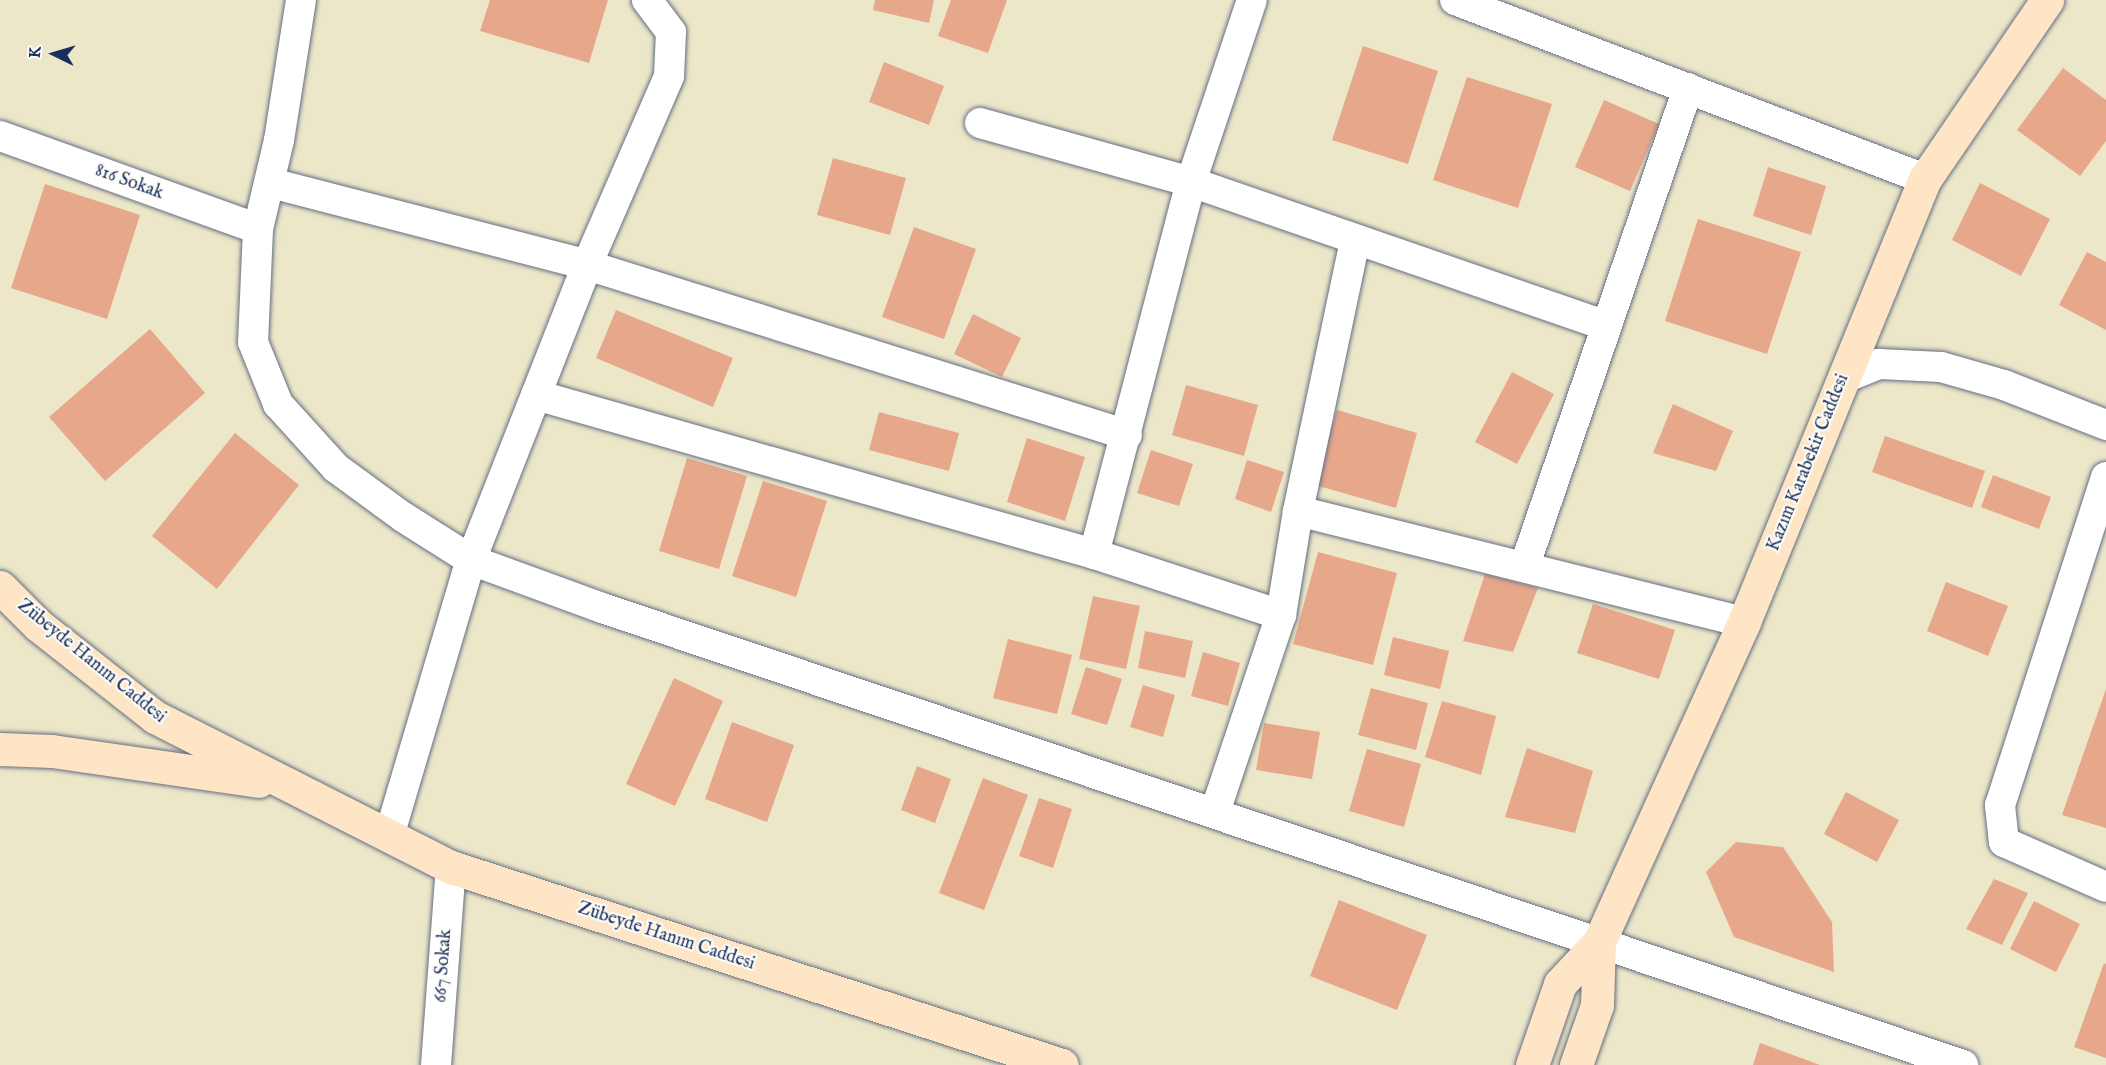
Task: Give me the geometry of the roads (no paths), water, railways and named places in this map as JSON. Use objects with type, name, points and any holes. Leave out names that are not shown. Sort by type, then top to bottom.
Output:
[{"type":"street","points":[[301,0],[271,183],[258,230],[253,342],[278,404],[336,468],[471,560],[602,608],[1215,812],[1962,1065]]},
{"type":"street","points":[[389,836],[471,560],[587,265],[669,76],[670,32],[647,0]]},
{"type":"street","points":[[1094,554],[1127,435],[1191,182],[1252,0]]},
{"type":"street","points":[[1455,0],[1925,179]]},
{"type":"street","name":"Kazım Karabekir Caddesi","points":[[1599,942],[1744,622],[1925,179],[2047,0]]},
{"type":"street","points":[[1525,565],[1604,325],[1688,88]]},
{"type":"street","points":[[980,123],[1191,182],[1355,241],[1604,325]]},
{"type":"street","name":"816 Sokak","points":[[0,136],[258,230]]},
{"type":"street","points":[[271,183],[587,265],[1127,435]]},
{"type":"street","points":[[1215,812],[1281,615],[1298,511],[1355,241]]},
{"type":"street","points":[[1844,378],[1879,364],[1941,367],[2004,385],[2106,425]]},
{"type":"street","points":[[536,395],[1094,554],[1281,615]]},
{"type":"street","points":[[2106,477],[2000,805],[2004,842],[2106,887]]},
{"type":"street","points":[[1298,511],[1525,565],[1744,622]]},
{"type":"street","name":"Zübeyde Hanım Caddesi","points":[[0,587],[38,625],[155,717],[281,784],[451,867],[1062,1065]]},
{"type":"street","name":"Zübeyde Hanım Caddesi","points":[[0,749],[52,751],[281,784]]},
{"type":"street","name":"667 Sokak","points":[[436,1065],[451,867]]},
{"type":"street","points":[[1532,1065],[1560,984],[1599,942]]},
{"type":"street","points":[[1576,1065],[1597,1005],[1599,942]]}]
